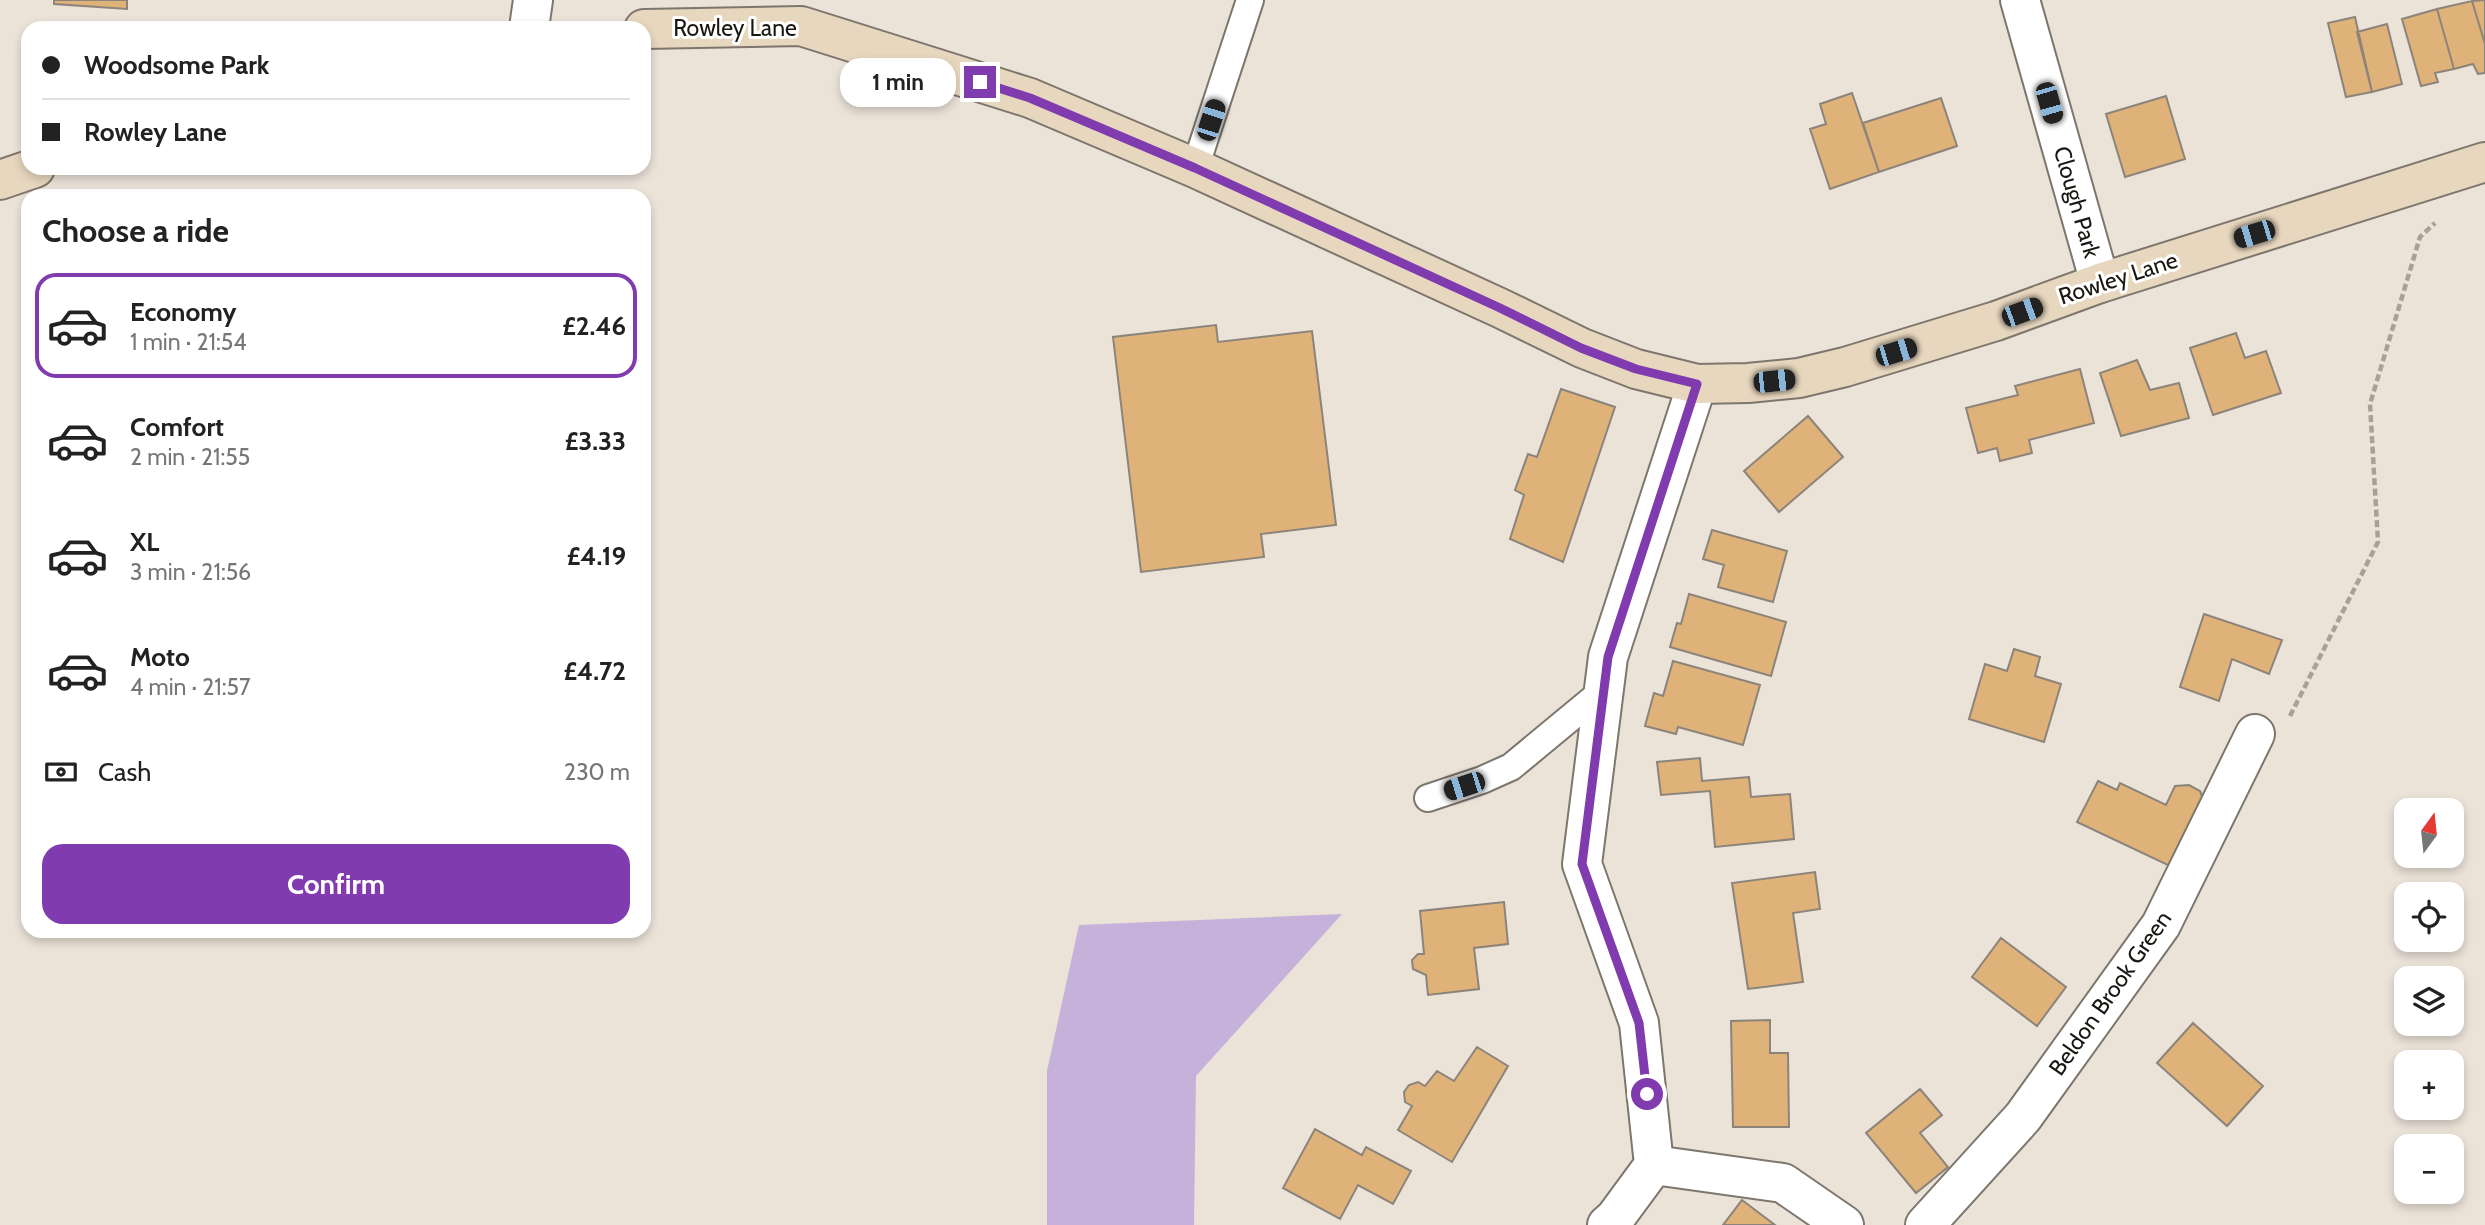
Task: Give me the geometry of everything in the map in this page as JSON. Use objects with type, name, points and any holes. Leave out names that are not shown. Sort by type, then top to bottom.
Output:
[{"type":"main road","name":"Rowley Lane","points":[[651,29],[801,26],[1030,98],[1195,168],[1581,348],[1636,369],[1697,384],[1800,378],[1846,368],[1996,321],[2100,283],[2485,162]]},
{"type":"main road","points":[[0,180],[21,173]]},
{"type":"street","points":[[530,21],[533,0]]},
{"type":"street","name":"Clough Park","points":[[2020,0],[2100,283]]},
{"type":"street","points":[[1607,1225],[1654,1165],[1639,1023],[1582,864],[1608,657],[1697,384]]},
{"type":"street","name":"Beldon Brook Green","points":[[1926,1225],[2023,1117],[2161,925],[2255,734]]},
{"type":"street","points":[[1654,1165],[1783,1183],[1844,1225]]},
{"type":"lane","points":[[1195,168],[1250,0]]},
{"type":"lane","points":[[1428,798],[1482,780],[1511,766],[1604,690]]},
{"type":"shaded area","points":[[1342,914],[1196,1076],[1194,1225],[1047,1225],[1047,1071],[1079,925]]},
{"type":"building","points":[[54,0],[127,0],[127,9],[54,4]]},
{"type":"building","points":[[2485,0],[2485,44],[2472,1]]},
{"type":"building","points":[[2472,1],[2485,44],[2485,73],[2478,74],[2473,64],[2454,69],[2437,9]]},
{"type":"building","points":[[2437,9],[2454,69],[2435,73],[2438,82],[2421,86],[2402,19]]},
{"type":"building","points":[[2355,17],[2372,92],[2346,97],[2328,23]]},
{"type":"building","points":[[2387,24],[2402,84],[2372,92],[2357,32]]},
{"type":"building","points":[[1852,93],[1879,172],[1830,189],[1810,129],[1826,124],[1820,104]]},
{"type":"building","points":[[2166,96],[2185,159],[2125,177],[2106,114]]},
{"type":"building","points":[[1941,98],[1957,146],[1879,172],[1863,123]]},
{"type":"building","points":[[1216,325],[1218,342],[1312,331],[1336,525],[1261,534],[1264,557],[1141,572],[1113,337]]},
{"type":"building","points":[[2236,333],[2245,358],[2266,351],[2281,393],[2213,415],[2190,348]]},
{"type":"building","points":[[2137,360],[2150,390],[2179,383],[2189,418],[2121,436],[2100,373]]},
{"type":"building","points":[[2080,369],[2094,423],[2029,440],[2032,453],[2000,461],[1997,448],[1978,453],[1966,408],[2018,395],[2015,386]]},
{"type":"building","points":[[1561,389],[1615,407],[1563,562],[1510,539],[1524,495],[1515,490],[1528,454],[1537,457]]},
{"type":"building","points":[[1808,416],[1843,457],[1779,512],[1744,471]]},
{"type":"building","points":[[1712,530],[1787,551],[1773,602],[1718,587],[1724,565],[1703,559]]},
{"type":"building","points":[[1689,594],[1786,622],[1771,676],[1670,647],[1677,623],[1681,624]]},
{"type":"building","points":[[2204,614],[2282,640],[2269,674],[2232,659],[2219,701],[2180,687]]},
{"type":"building","points":[[2014,649],[2040,657],[2035,676],[2061,684],[2044,742],[1969,719],[1985,664],[2007,671]]},
{"type":"building","points":[[1673,661],[1760,685],[1743,745],[1678,727],[1676,734],[1645,726],[1654,693],[1663,696]]},
{"type":"building","points":[[1700,758],[1702,781],[1749,777],[1751,797],[1790,794],[1794,839],[1715,847],[1710,791],[1661,795],[1657,762]]},
{"type":"building","points":[[2098,781],[2117,790],[2120,783],[2166,805],[2175,786],[2189,785],[2200,791],[2204,801],[2172,867],[2077,822]]},
{"type":"building","points":[[1815,872],[1820,909],[1793,913],[1803,982],[1748,989],[1732,883]]},
{"type":"building","points":[[1504,902],[1508,944],[1474,948],[1479,989],[1428,995],[1426,975],[1413,969],[1412,960],[1418,954],[1424,954],[1420,911]]},
{"type":"building","points":[[2001,938],[2066,987],[2037,1026],[1972,977]]},
{"type":"building","points":[[1770,1020],[1770,1053],[1788,1053],[1789,1127],[1733,1127],[1731,1021]]},
{"type":"building","points":[[2193,1023],[2263,1086],[2227,1126],[2157,1063]]},
{"type":"building","points":[[1477,1047],[1508,1066],[1452,1162],[1398,1130],[1412,1106],[1405,1102],[1404,1092],[1409,1085],[1418,1082],[1425,1086],[1437,1071],[1454,1081]]},
{"type":"building","points":[[1920,1089],[1942,1115],[1920,1133],[1948,1167],[1916,1193],[1866,1133]]},
{"type":"building","points":[[1315,1129],[1362,1155],[1366,1147],[1411,1171],[1393,1204],[1358,1185],[1340,1219],[1283,1188]]},
{"type":"building","points":[[1742,1200],[1775,1225],[1723,1225]]},
{"type":"route","points":[[980,82],[1030,98],[1195,168],[1581,348],[1636,369],[1697,384],[1608,657],[1582,864],[1639,1023],[1647,1094]]}]
